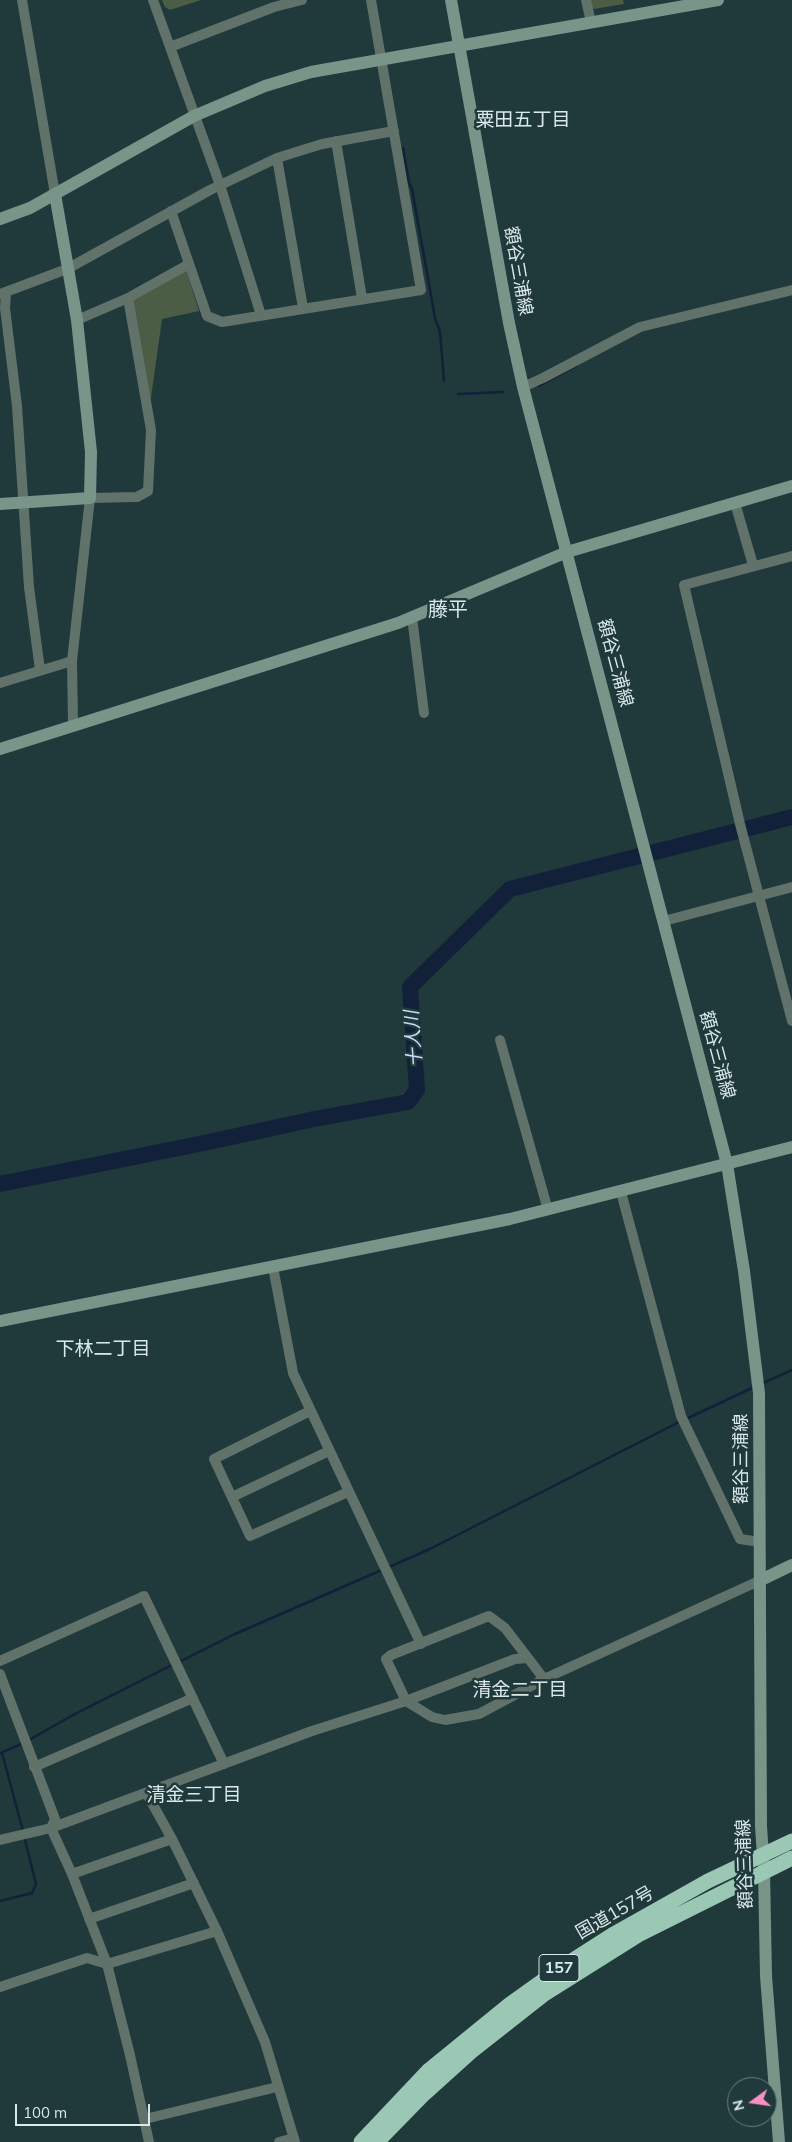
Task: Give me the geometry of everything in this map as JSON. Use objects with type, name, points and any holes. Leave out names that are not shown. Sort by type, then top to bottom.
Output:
[{"type":"highway","name":"国道157号","points":[[360,2142],[429,2070],[510,2004],[552,1974],[612,1935],[708,1882],[792,1841]]},
{"type":"highway","name":"国道157号","points":[[377,2142],[422,2096],[473,2050],[543,1996],[640,1934],[792,1858]]},
{"type":"street","points":[[22,0],[76,320],[91,452],[90,498],[72,661],[74,724]]},
{"type":"street","points":[[153,0],[220,185],[261,315]]},
{"type":"street","points":[[170,47],[274,7],[302,0]]},
{"type":"street","points":[[171,211],[207,316],[222,322],[421,290],[371,0]]},
{"type":"street","name":"額谷三浦線","points":[[451,0],[523,387],[727,1164],[744,1271],[759,1393],[761,1816],[766,1976],[778,2142]]},
{"type":"street","points":[[586,0],[591,22]]},
{"type":"street","points":[[0,219],[30,208],[194,116],[265,86],[310,72],[459,44],[716,0]]},
{"type":"street","points":[[40,670],[29,587],[17,406],[3,294],[67,269],[220,185],[277,158],[336,141],[394,131]]},
{"type":"street","points":[[336,141],[362,298]]},
{"type":"street","points":[[277,158],[303,308]]},
{"type":"street","points":[[76,320],[128,298],[190,264]]},
{"type":"street","points":[[523,387],[640,326],[792,290]]},
{"type":"street","points":[[0,504],[137,497],[148,491],[151,430],[128,298]]},
{"type":"street","points":[[0,749],[398,623],[567,552],[792,486]]},
{"type":"street","points":[[735,503],[753,566]]},
{"type":"street","points":[[792,556],[684,585],[740,824],[792,1021]]},
{"type":"street","points":[[412,617],[424,714]]},
{"type":"street","points":[[0,683],[72,661]]},
{"type":"street","points":[[664,920],[792,887]]},
{"type":"street","points":[[500,1040],[548,1210]]},
{"type":"street","points":[[0,1321],[548,1210],[792,1147]]},
{"type":"street","points":[[621,1192],[683,1421],[740,1539],[760,1542]]},
{"type":"street","points":[[273,1267],[293,1373],[421,1644]]},
{"type":"street","points":[[310,1411],[214,1459],[250,1536],[348,1492]]},
{"type":"street","points":[[232,1497],[329,1451]]},
{"type":"street","points":[[544,1679],[505,1628],[489,1616],[391,1655],[386,1659],[406,1701],[432,1717],[445,1720],[479,1714],[544,1679],[792,1565]]},
{"type":"street","points":[[0,1661],[144,1596],[224,1764]]},
{"type":"street","points":[[0,1840],[46,1829],[147,1794],[312,1731],[406,1701],[515,1659],[528,1658]]},
{"type":"street","points":[[0,1674],[55,1819],[46,1829]]},
{"type":"street","points":[[34,1767],[193,1698]]},
{"type":"street","points":[[147,1794],[194,1883],[265,2042],[277,2087],[295,2140],[279,2142]]},
{"type":"street","points":[[46,1829],[72,1874],[107,1964],[146,2119],[149,2142]]},
{"type":"street","points":[[72,1874],[172,1839]]},
{"type":"street","points":[[89,1919],[194,1883]]},
{"type":"street","points":[[0,1986],[86,1958],[107,1964],[216,1931]]},
{"type":"street","points":[[146,2119],[277,2087]]},
{"type":"green space","points":[[162,0],[201,0],[170,10],[165,7]]},
{"type":"green space","points":[[589,0],[623,0],[624,4],[594,9],[590,5]]},
{"type":"green space","points":[[186,270],[199,311],[162,319],[150,405],[132,300]]},
{"type":"waterway","points":[[403,148],[435,318],[440,332],[444,381]]},
{"type":"waterway","points":[[539,386],[576,366]]},
{"type":"waterway","points":[[458,394],[503,392]]},
{"type":"waterway","name":"十人川","points":[[0,1184],[314,1119],[408,1102],[417,1090],[410,987],[510,889],[792,817]]},
{"type":"waterway","points":[[761,1384],[792,1370]]},
{"type":"waterway","points":[[686,1419],[754,1387]]},
{"type":"waterway","points":[[389,1567],[430,1549],[681,1421]]},
{"type":"waterway","points":[[179,1662],[235,1634],[384,1569]]},
{"type":"waterway","points":[[29,1740],[73,1715],[174,1664]]},
{"type":"waterway","points":[[0,1753],[24,1743]]},
{"type":"waterway","points":[[2,1753],[23,1831]]},
{"type":"waterway","points":[[0,1901],[32,1893],[36,1884],[24,1836]]},
{"type":"district","name":"粟田五丁目","points":[[523,120]]},
{"type":"district","name":"藤平","points":[[448,610]]},
{"type":"district","name":"下林二丁目","points":[[103,1349]]},
{"type":"district","name":"清金二丁目","points":[[520,1690]]},
{"type":"district","name":"清金三丁目","points":[[194,1795]]}]
